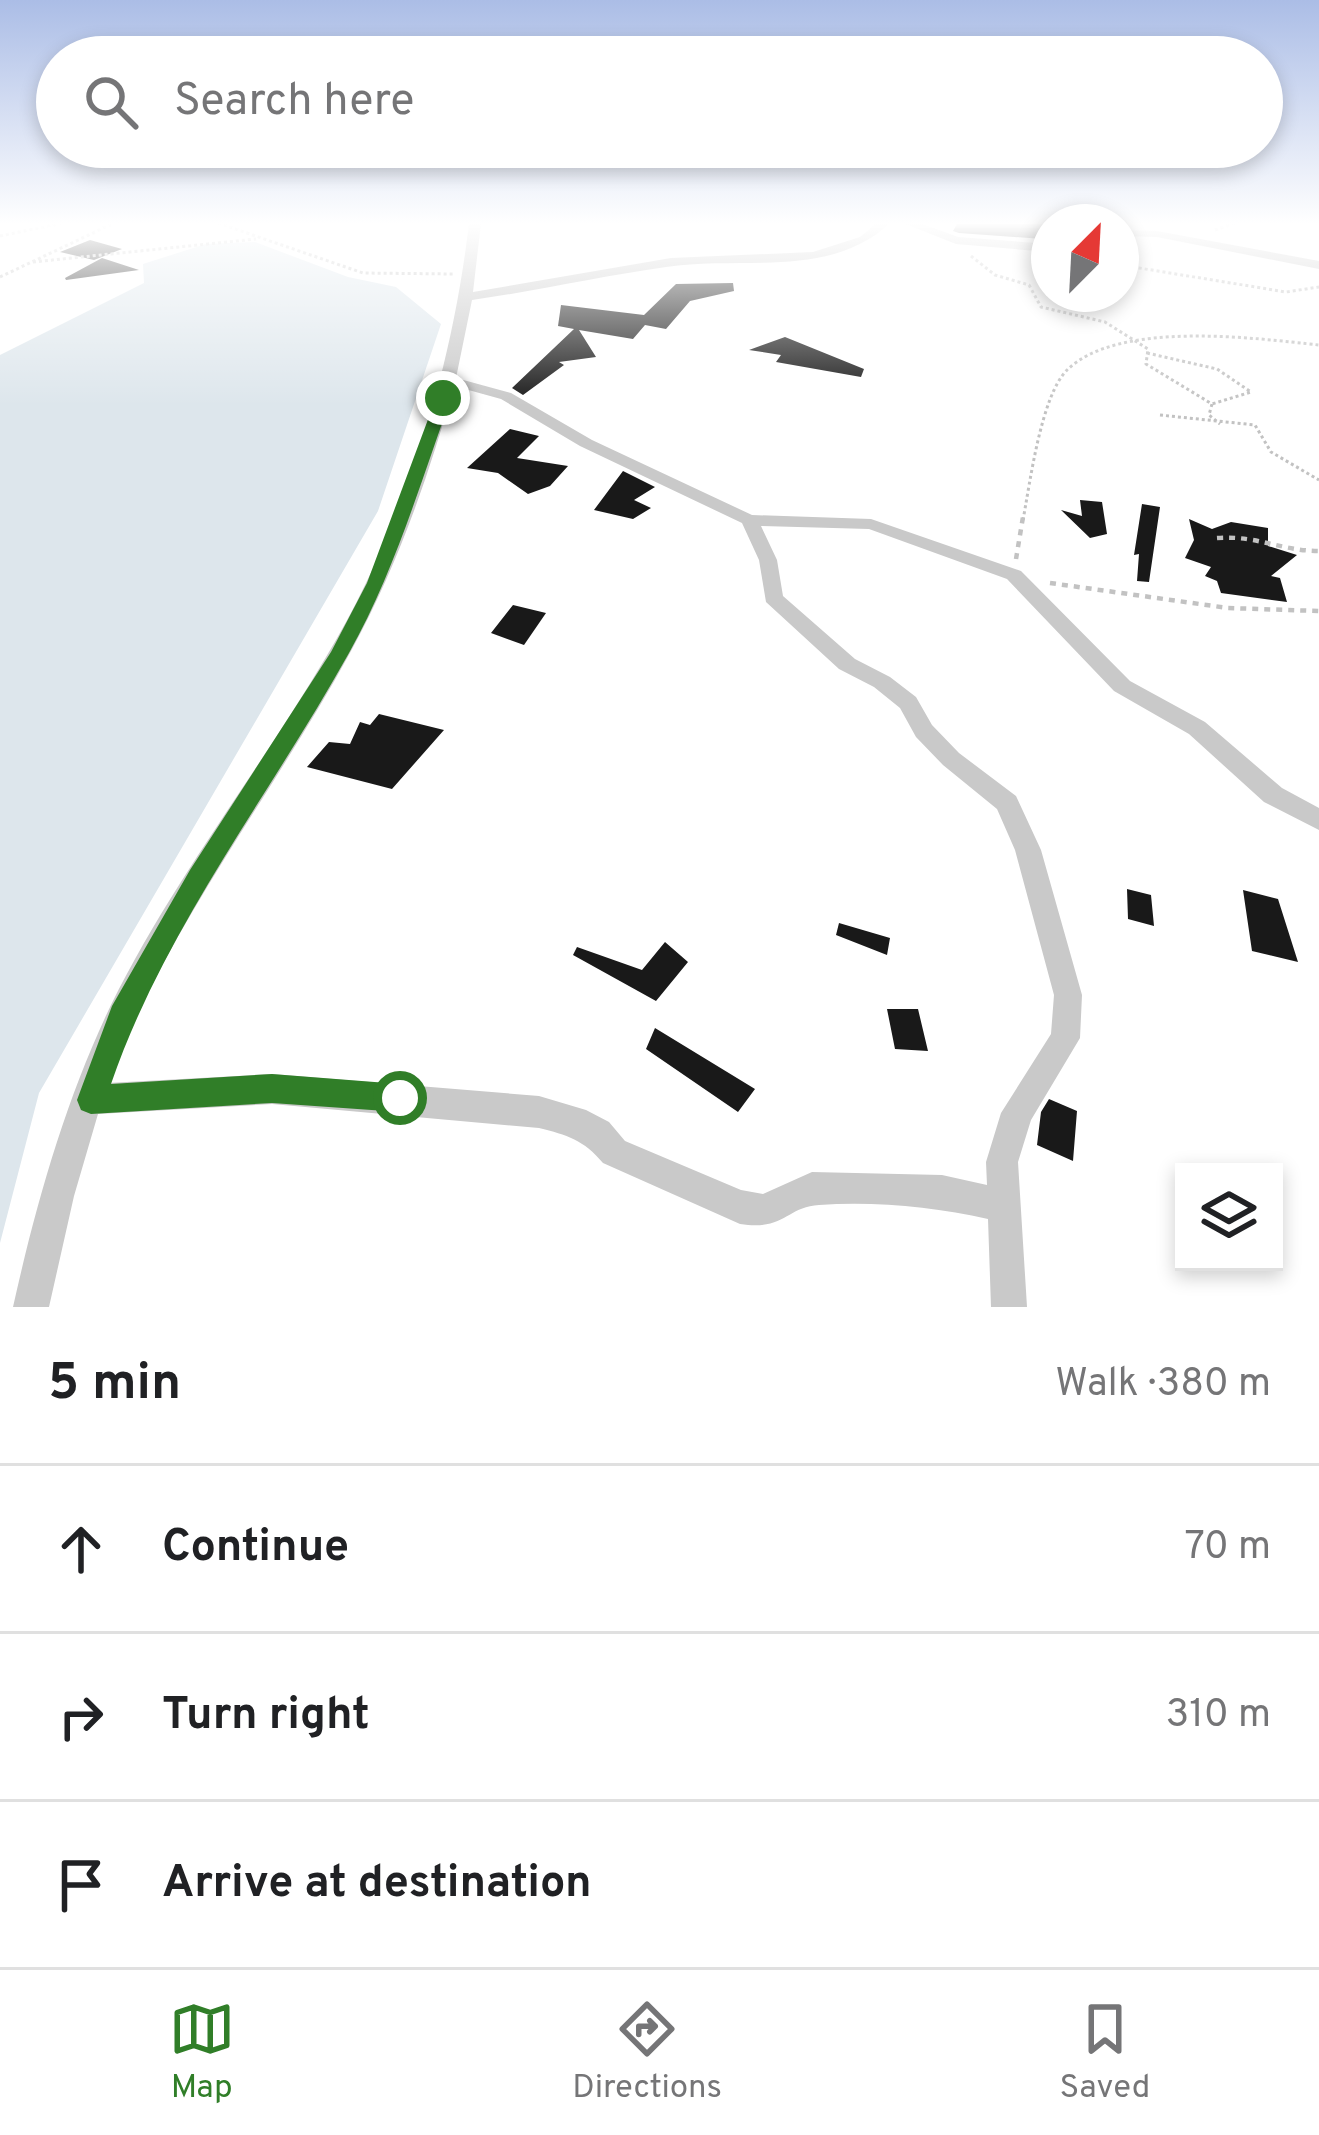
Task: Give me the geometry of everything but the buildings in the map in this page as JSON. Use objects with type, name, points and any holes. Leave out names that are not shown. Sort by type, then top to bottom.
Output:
[{"type":"street","points":[[31,1307],[48,1221],[122,1015],[199,877],[340,653],[376,583],[451,381],[464,284]]},
{"type":"street","points":[[462,298],[544,284]]},
{"type":"street","points":[[451,381],[506,396],[615,458],[749,520],[871,524],[1014,575],[1122,686],[1197,728],[1273,795],[1319,820]]},
{"type":"street","points":[[749,520],[768,560],[772,598],[847,664],[908,703],[951,759],[1007,803],[1028,850],[1068,995],[1065,1037],[1017,1113],[1002,1162],[1009,1307]]},
{"type":"street","points":[[91,1100],[272,1088],[538,1112],[575,1120],[598,1133],[614,1153],[740,1207],[764,1211],[812,1188],[943,1192],[1002,1204]]},
{"type":"path","points":[[1026,284],[1041,307],[1106,322],[1142,343],[1146,364],[1185,382],[1212,404]]},
{"type":"path","points":[[1237,284],[1286,292],[1319,287]]},
{"type":"path","points":[[1319,345],[1201,339],[1117,344],[1064,373],[1027,487],[1014,575],[1210,606],[1319,611]]},
{"type":"path","points":[[1147,352],[1202,364],[1243,382],[1250,392],[1212,404]]},
{"type":"path","points":[[1212,404],[1209,415],[1220,424]]},
{"type":"path","points":[[1160,415],[1260,428],[1268,449],[1319,480]]},
{"type":"path","points":[[1216,538],[1253,535],[1298,551],[1319,551]]},
{"type":"shaded area","points":[[142,284],[382,284],[396,287],[441,324],[378,511],[39,1093],[0,1243],[0,355]]},
{"type":"route","points":[[400,1098],[272,1088],[91,1100],[122,1015],[199,877],[340,653],[376,583],[443,398]]}]
